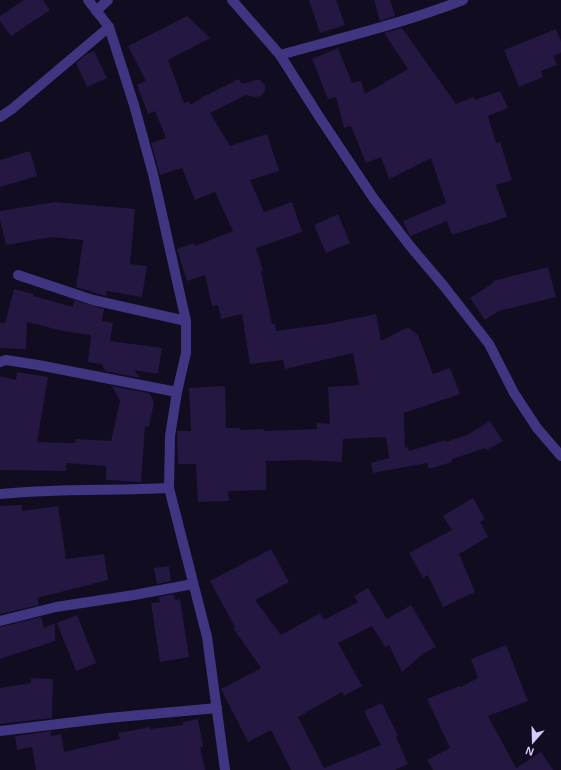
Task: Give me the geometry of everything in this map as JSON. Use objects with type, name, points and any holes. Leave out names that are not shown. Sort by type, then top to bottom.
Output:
[{"type":"street","points":[[88,0],[109,27],[134,105],[153,174],[186,320],[186,353],[177,392],[170,436],[169,488],[207,637],[225,770]]},
{"type":"street","points":[[96,11],[108,0]]},
{"type":"street","points":[[232,0],[280,54],[320,118],[374,199],[489,344],[514,393],[537,428],[561,456]]},
{"type":"street","points":[[280,54],[382,26],[463,0]]},
{"type":"street","points":[[0,117],[12,109],[109,27]]},
{"type":"street","points":[[18,275],[93,300],[186,320]]},
{"type":"street","points":[[0,362],[6,360],[38,365],[177,392]]},
{"type":"street","points":[[0,494],[28,491],[169,488]]},
{"type":"street","points":[[0,621],[56,607],[193,584]]},
{"type":"street","points":[[0,731],[108,718],[217,708]]},
{"type":"building","points":[[24,0],[43,0],[50,10],[11,36],[0,21],[0,16]]},
{"type":"building","points":[[309,0],[336,0],[345,25],[320,33]]},
{"type":"building","points":[[374,0],[390,0],[395,16],[380,21]]},
{"type":"building","points":[[187,16],[210,38],[168,60],[184,103],[189,101],[190,105],[239,79],[242,84],[260,80],[265,85],[265,91],[261,96],[255,97],[246,95],[210,113],[230,146],[267,134],[279,171],[250,180],[264,212],[292,202],[302,232],[256,248],[263,271],[261,271],[272,324],[275,324],[276,331],[327,324],[376,314],[381,341],[408,327],[418,335],[433,374],[450,368],[460,394],[404,413],[405,448],[408,447],[409,451],[446,440],[446,442],[467,435],[490,421],[503,441],[487,450],[486,448],[452,459],[452,462],[429,469],[427,463],[373,473],[371,463],[389,458],[386,437],[343,439],[342,462],[304,460],[266,461],[266,490],[228,491],[229,501],[198,502],[196,464],[178,464],[177,431],[191,431],[189,388],[225,386],[226,428],[240,428],[240,430],[264,429],[264,431],[317,429],[317,423],[330,424],[328,387],[359,385],[353,353],[285,369],[283,360],[250,364],[242,314],[221,319],[218,305],[212,306],[205,275],[187,281],[177,249],[194,243],[195,246],[233,231],[215,192],[195,200],[182,168],[160,175],[151,143],[166,138],[155,111],[148,114],[137,85],[146,81],[128,46]]},
{"type":"building","points":[[402,28],[456,104],[473,97],[475,100],[500,91],[508,108],[488,116],[496,143],[500,142],[512,180],[496,185],[507,217],[452,235],[447,221],[410,236],[403,221],[446,203],[431,158],[389,179],[381,157],[366,163],[351,126],[344,128],[336,97],[328,99],[312,59],[338,48],[352,83],[361,81],[365,94],[408,69],[384,33]]},
{"type":"building","points":[[556,29],[561,41],[561,53],[553,56],[557,65],[541,71],[543,77],[519,87],[504,50]]},
{"type":"building","points":[[94,51],[107,78],[87,87],[76,63],[87,54]]},
{"type":"building","points":[[30,151],[37,176],[0,187],[0,160]]},
{"type":"building","points":[[55,202],[135,209],[130,264],[147,266],[142,297],[107,291],[106,296],[76,287],[83,240],[52,237],[6,245],[0,220],[0,211]]},
{"type":"building","points":[[338,214],[350,243],[326,253],[314,225]]},
{"type":"building","points":[[548,267],[556,297],[499,311],[485,320],[470,298],[493,283],[493,281]]},
{"type":"building","points":[[14,289],[73,307],[74,300],[104,309],[102,321],[113,323],[110,341],[162,348],[158,374],[134,370],[140,378],[105,371],[102,364],[88,362],[91,335],[63,331],[27,322],[26,349],[0,348],[0,323],[5,323]]},
{"type":"building","points":[[17,372],[48,377],[37,442],[75,443],[75,439],[111,441],[120,401],[112,386],[149,393],[154,402],[149,427],[145,426],[141,482],[106,480],[106,466],[66,463],[66,471],[0,470],[0,376],[16,380]]},
{"type":"building","points":[[473,498],[485,519],[480,522],[488,537],[459,554],[475,592],[443,607],[428,575],[423,578],[409,553],[452,530],[443,516]]},
{"type":"building","points":[[22,505],[22,511],[58,506],[66,559],[104,554],[108,580],[37,598],[39,605],[0,614],[0,506]]},
{"type":"building","points":[[271,549],[289,582],[255,600],[281,635],[320,613],[324,620],[358,602],[354,596],[368,588],[387,619],[411,605],[436,647],[424,653],[402,672],[389,645],[385,647],[372,626],[338,643],[362,686],[344,696],[342,692],[298,717],[324,768],[381,745],[364,711],[382,703],[398,736],[396,737],[408,764],[394,770],[291,770],[271,730],[248,742],[221,689],[261,668],[233,628],[235,627],[210,581]]},
{"type":"building","points":[[169,566],[171,581],[157,584],[154,568]]},
{"type":"building","points":[[174,594],[175,600],[180,599],[189,657],[160,662],[151,603],[160,602],[159,597]]},
{"type":"building","points":[[77,615],[96,663],[76,671],[57,623]]},
{"type":"building","points":[[41,617],[44,628],[55,623],[55,641],[0,659],[0,627]]},
{"type":"building","points":[[506,645],[528,701],[488,716],[516,768],[541,752],[553,770],[433,770],[427,760],[450,748],[427,699],[459,686],[461,687],[478,678],[471,659]]},
{"type":"building","points":[[31,678],[53,679],[52,718],[0,724],[0,688],[31,683]]},
{"type":"building","points":[[198,719],[203,747],[200,747],[205,770],[36,770],[32,747],[17,750],[15,736],[51,731],[51,736],[61,734],[64,752],[120,739],[118,733],[150,727],[150,729],[183,725],[183,722]]}]
